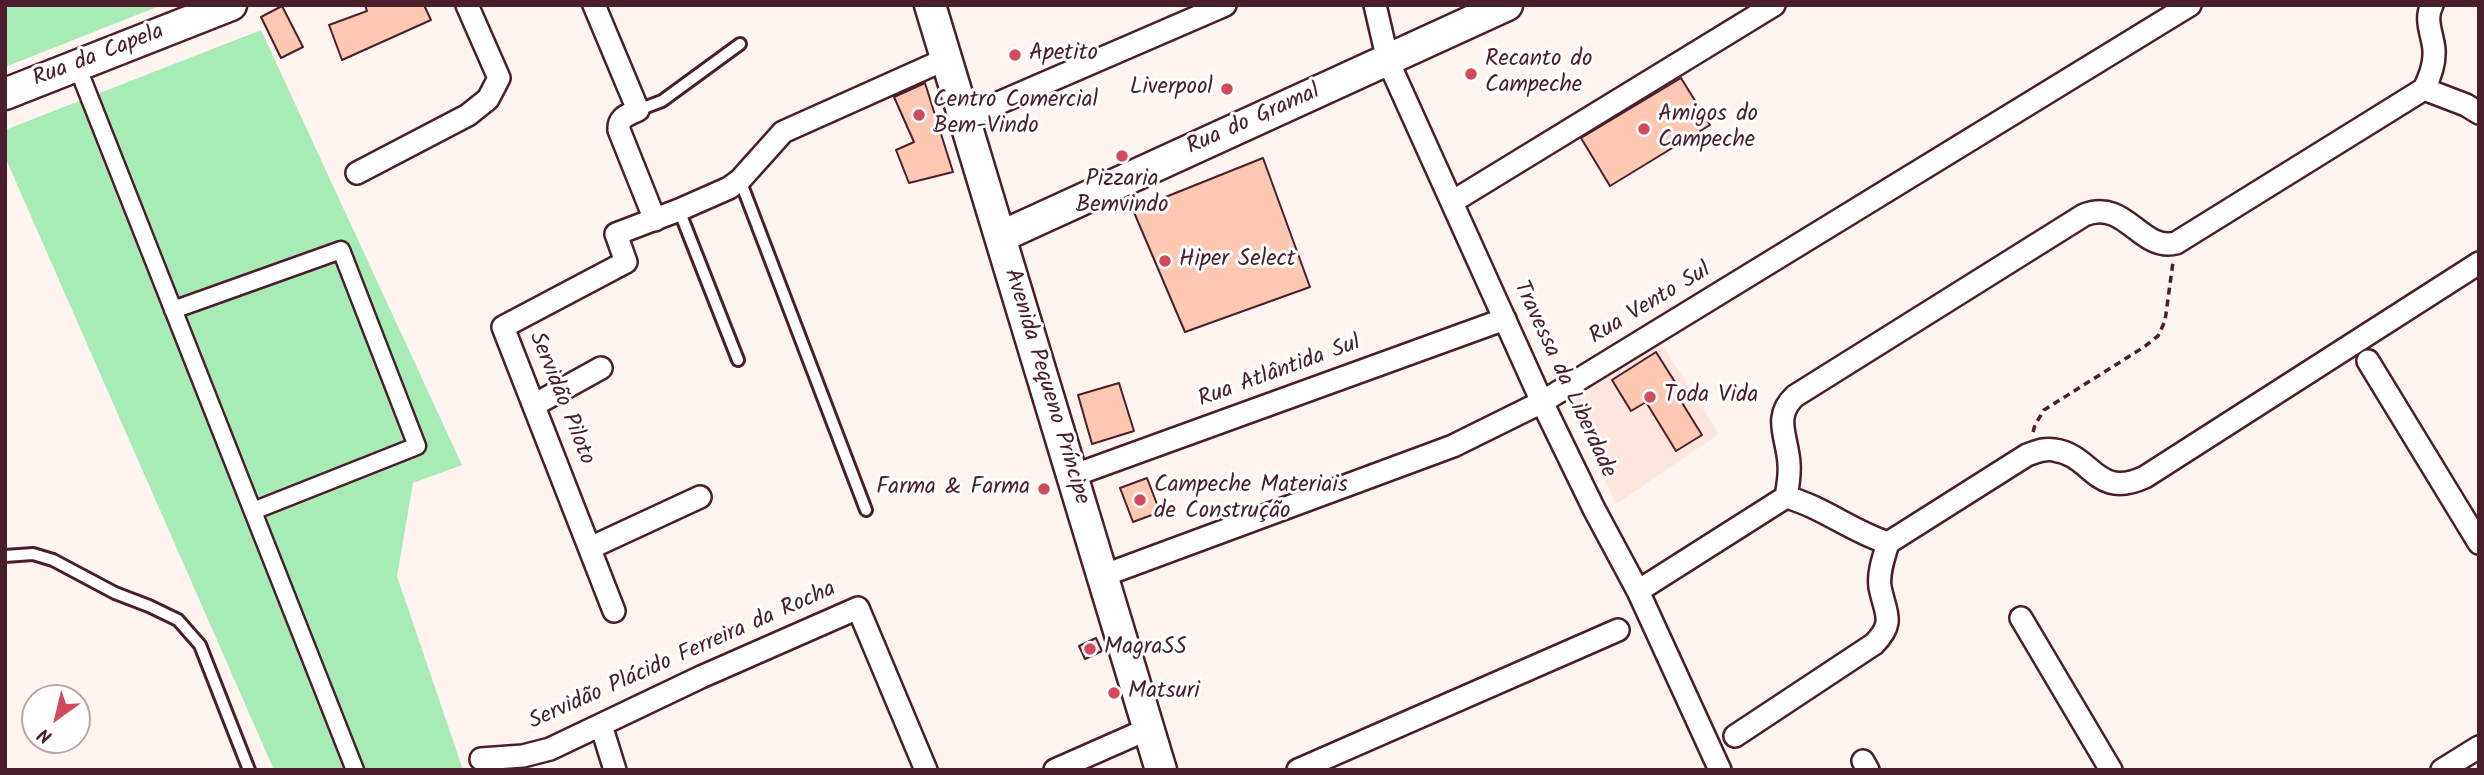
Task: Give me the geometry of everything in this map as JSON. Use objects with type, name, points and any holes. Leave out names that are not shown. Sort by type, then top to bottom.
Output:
[{"type":"main road","name":"Rua da Capela","points":[[5,94],[231,5]]},
{"type":"main road","name":"Avenida Pequeno Príncipe","points":[[930,5],[1161,770]]},
{"type":"main road","name":"Rua do Gramal","points":[[1000,237],[1507,5]]},
{"type":"street","points":[[357,173],[468,115],[488,99],[499,78],[467,5]]},
{"type":"street","points":[[594,5],[638,110],[622,118],[619,130],[655,220]]},
{"type":"street","points":[[964,118],[1225,5]]},
{"type":"street","name":"Travessa da Liberdade","points":[[1374,5],[1388,61],[1542,402],[1638,591],[1720,770]]},
{"type":"street","points":[[1452,202],[1774,5]]},
{"type":"street","name":"Rua Vento Sul","points":[[1102,576],[1453,446],[1542,402],[2190,5]]},
{"type":"street","points":[[1786,497],[1789,462],[1782,417],[1786,404],[1794,396],[2084,215],[2108,211],[2156,242],[2167,246],[2176,243],[2424,89],[2431,73],[2434,51],[2428,19],[2432,5]]},
{"type":"street","name":"Servidão Piloto","points":[[614,611],[503,327],[626,262],[616,234],[712,197],[740,180],[783,132],[946,59]]},
{"type":"street","points":[[76,66],[355,770]]},
{"type":"street","points":[[2424,89],[2466,105],[2479,113]]},
{"type":"street","points":[[173,310],[341,250],[417,446],[253,511]]},
{"type":"street","points":[[1735,736],[1874,644],[1883,635],[1888,613],[1880,586],[1881,568],[1888,543],[2027,455],[2045,449],[2069,455],[2112,483],[2127,485],[2145,477],[2479,263]]},
{"type":"street","name":"Rua Atlântida Sul","points":[[1072,476],[1505,318]]},
{"type":"street","points":[[2368,361],[2479,543]]},
{"type":"street","points":[[534,405],[601,368]]},
{"type":"street","points":[[590,548],[700,497]]},
{"type":"street","points":[[1638,591],[1786,497],[1805,502],[1852,529],[1888,543]]},
{"type":"street","name":"Servidão Plácido Ferreira da Rocha","points":[[481,759],[537,753],[858,608],[926,770]]},
{"type":"street","points":[[2021,618],[2111,770]]},
{"type":"street","points":[[1298,770],[1618,630]]},
{"type":"street","points":[[601,725],[615,770]]},
{"type":"street","points":[[1055,770],[1148,729]]},
{"type":"street","points":[[2442,770],[2479,747]]},
{"type":"lane","points":[[638,110],[662,101],[740,44]]},
{"type":"lane","points":[[740,180],[866,510]]},
{"type":"lane","points":[[679,210],[738,360]]},
{"type":"lane","points":[[5,556],[33,554],[53,560],[115,593],[178,620],[200,645],[248,770]]},
{"type":"path","points":[[2027,455],[2035,425],[2044,410],[2158,336],[2165,321],[2176,243]]},
{"type":"shaded area","points":[[1659,340],[1719,434],[1616,504],[1568,401]]},
{"type":"green space","points":[[5,5],[162,5],[5,67]]},
{"type":"green space","points":[[261,30],[462,465],[413,483],[397,576],[463,770],[274,770],[5,157],[5,130]]},
{"type":"building","points":[[365,5],[424,5],[431,20],[342,60],[329,25],[367,11]]},
{"type":"building","points":[[282,6],[303,47],[281,58],[261,17]]},
{"type":"building","name":"Amigos do Campeche","points":[[1681,78],[1710,125],[1610,186],[1581,138]]},
{"type":"building","name":"Centro Comercial Bem-Vindo","points":[[925,83],[953,172],[909,183],[896,150],[914,142],[894,97]]},
{"type":"building","points":[[1263,158],[1310,287],[1185,332],[1133,210]]},
{"type":"building","name":"Toda Vida","points":[[1656,352],[1680,390],[1676,393],[1702,435],[1676,451],[1646,402],[1631,411],[1612,380]]},
{"type":"building","points":[[1119,383],[1134,431],[1092,444],[1078,395]]},
{"type":"building","name":"Campeche Materiais de Construção","points":[[1147,478],[1160,512],[1133,522],[1120,488]]},
{"type":"building","name":"MagraSS","points":[[1096,638],[1102,651],[1085,659],[1079,646]]},
{"type":"place","name":"Apetito","points":[[1015,55]]},
{"type":"place","name":"Recanto do Campeche","points":[[1471,74]]},
{"type":"place","name":"Liverpool","points":[[1227,89]]},
{"type":"place","name":"Centro Comercial Bem-Vindo","points":[[919,115]]},
{"type":"place","name":"Amigos do Campeche","points":[[1644,129]]},
{"type":"place","name":"Pizzaria Bemvindo","points":[[1122,156]]},
{"type":"place","name":"Hiper Select","points":[[1165,261]]},
{"type":"place","name":"Toda Vida","points":[[1650,397]]},
{"type":"place","name":"Farma & Farma","points":[[1044,489]]},
{"type":"place","name":"Campeche Materiais de Construção","points":[[1140,500]]},
{"type":"place","name":"MagraSS","points":[[1090,649]]},
{"type":"place","name":"Matsuri","points":[[1114,693]]}]
